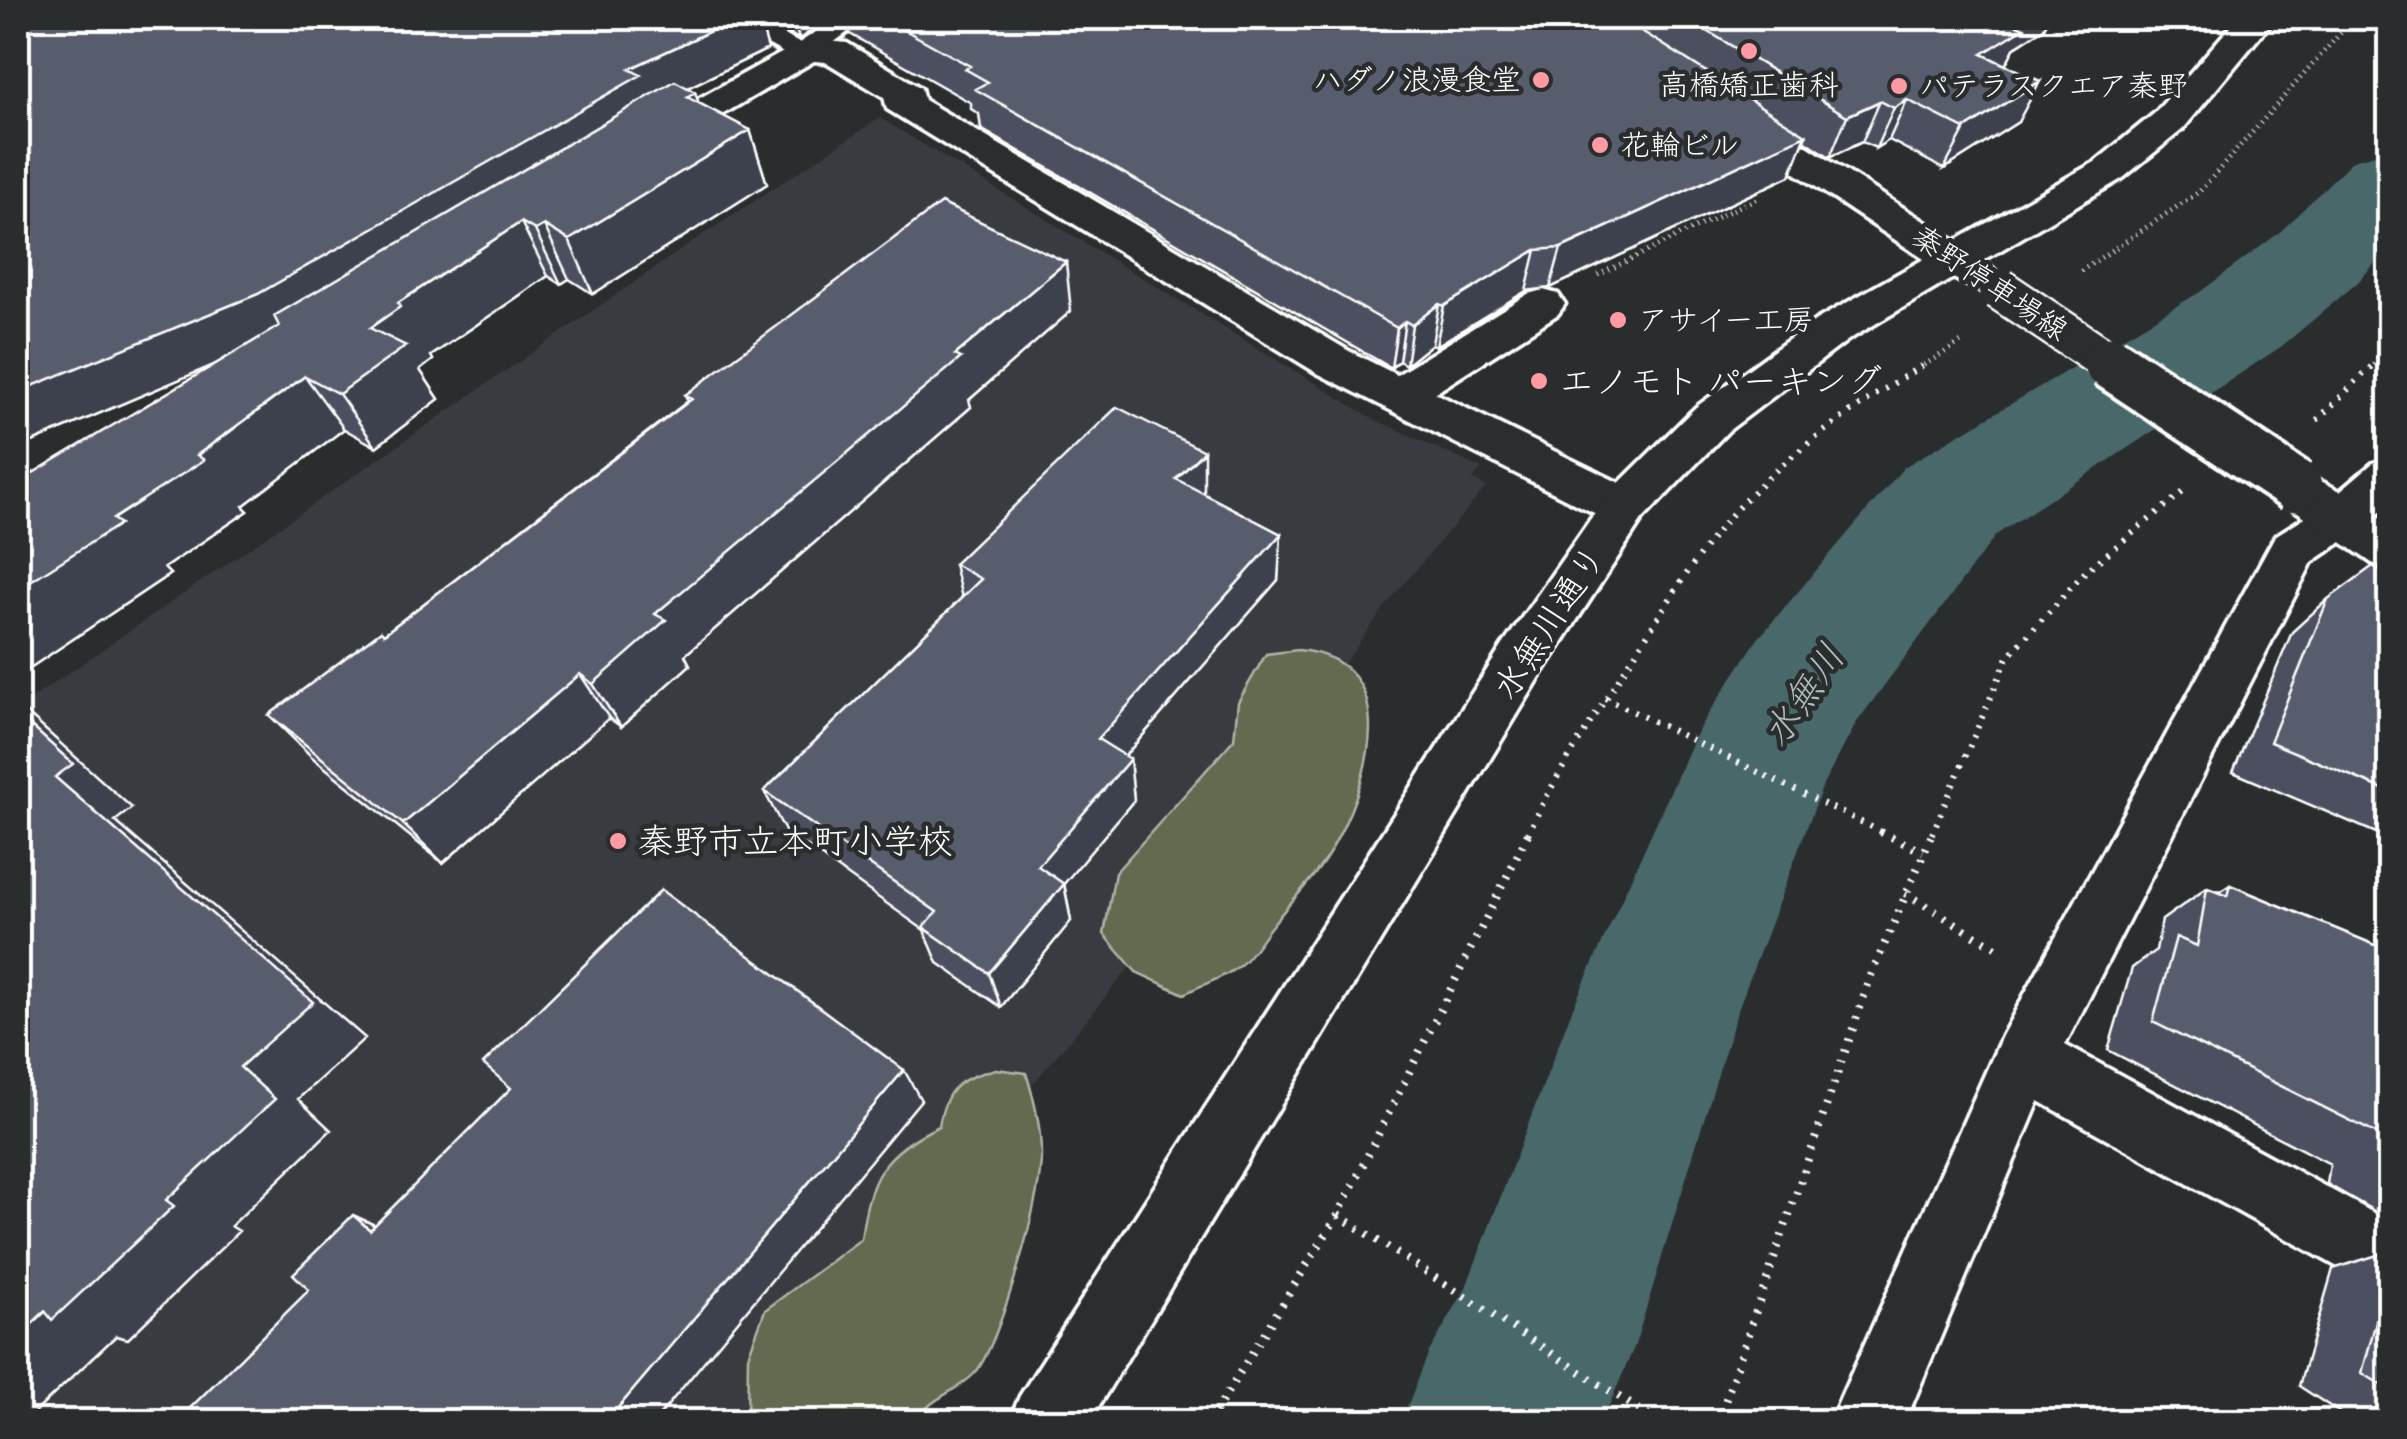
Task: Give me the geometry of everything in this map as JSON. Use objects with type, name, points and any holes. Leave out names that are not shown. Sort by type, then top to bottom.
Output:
[{"type":"street","name":"水無川通り","points":[[1046,1422],[1522,660],[1625,507],[1712,419],[1832,330],[1978,274],[2169,121],[2258,18]]},
{"type":"street","points":[[607,166],[801,51],[834,52],[908,96],[900,101],[1106,228],[1397,396],[1625,507]]},
{"type":"street","name":"秦野停車場線","points":[[1713,102],[2390,550]]},
{"type":"street","points":[[1397,396],[1544,304]]},
{"type":"street","points":[[1867,1422],[2025,1058],[2294,550],[2343,517],[2390,475]]},
{"type":"street","points":[[2025,1058],[2390,1261]]},
{"type":"lane","points":[[734,18],[801,51],[853,18]]},
{"type":"path","points":[[1596,276],[1768,193]]},
{"type":"path","points":[[2312,423],[2328,414],[2390,346]]},
{"type":"path","points":[[1210,1422],[1338,1215],[1490,918],[1549,788],[1605,698],[1735,511],[1804,449],[1882,390]]},
{"type":"path","points":[[1718,1422],[1872,972],[2008,657],[2086,571],[2194,486]]},
{"type":"path","points":[[1605,698],[1923,852]]},
{"type":"path","points":[[1906,893],[2013,958]]},
{"type":"path","points":[[1338,1215],[1658,1422]]},
{"type":"shaded area","name":"秦野市立本町小学校","points":[[880,118],[1372,418],[1482,469],[1473,479],[1486,487],[1386,605],[1125,973],[1023,1096],[782,1421],[18,1421],[18,708],[698,238]]},
{"type":"green space","points":[[1298,650],[1333,659],[1355,677],[1367,702],[1370,731],[1357,795],[1324,862],[1248,957],[1226,974],[1184,994],[1136,972],[1104,934],[1115,873],[1234,739],[1238,702],[1266,654]]},
{"type":"green space","points":[[996,1069],[1026,1073],[1038,1121],[1041,1159],[1032,1215],[1015,1277],[984,1360],[974,1374],[929,1406],[916,1421],[747,1421],[748,1356],[765,1310],[861,1239],[874,1184],[891,1158],[939,1126],[956,1086]]},
{"type":"building","points":[[18,18],[738,18],[629,69],[641,75],[258,294],[18,392]]},
{"type":"building","points":[[883,18],[1621,18],[1806,135],[1561,248],[1536,250],[1444,306],[1439,304],[1412,325],[1405,321],[1397,328],[975,89],[988,82],[965,69],[970,66]]},
{"type":"building","points":[[1686,18],[2018,18],[2010,22],[2024,28],[1982,54],[2040,81],[1965,129],[1907,100],[1894,108],[1880,101],[1847,116]]},
{"type":"building","points":[[675,81],[695,92],[687,97],[750,130],[569,240],[544,225],[535,230],[521,222],[398,303],[400,307],[370,328],[406,346],[339,394],[305,376],[197,455],[204,460],[113,519],[120,524],[18,589],[18,482],[279,326],[274,316]]},
{"type":"building","points":[[941,203],[1066,262],[955,355],[961,358],[655,614],[666,620],[593,684],[580,674],[403,824],[269,715],[381,631],[384,634],[692,399],[685,395]]},
{"type":"building","points":[[1117,407],[1204,451],[1176,479],[1281,534],[1098,739],[1130,759],[1038,866],[1064,884],[989,973],[923,927],[937,912],[764,791],[981,579],[954,564]]},
{"type":"building","points":[[2373,566],[2390,578],[2390,792],[2270,742],[2328,599]]},
{"type":"building","points":[[18,714],[73,764],[55,777],[313,1002],[240,1067],[275,1099],[166,1200],[174,1206],[52,1320],[45,1311],[18,1337]]},
{"type":"building","points":[[2230,885],[2390,951],[2390,1162],[2389,1140],[2153,1022],[2176,937],[2197,946],[2207,888],[2227,896]]},
{"type":"building","points":[[661,890],[904,1070],[606,1422],[176,1422],[309,1290],[293,1274],[353,1215],[370,1230],[511,1088],[483,1064]]},
{"type":"building","points":[[2390,1270],[2390,1390],[2362,1373]]},
{"type":"waterway","name":"水無川","points":[[1499,1422],[1539,1345],[1654,1012],[1754,770],[1807,681],[1950,501],[2241,319],[2318,258],[2390,182]]},
{"type":"place","name":"高橋矯正歯科","points":[[1749,51]]},
{"type":"place","name":"ハダノ浪漫食堂","points":[[1541,80]]},
{"type":"place","name":"パテラスクエア秦野","points":[[1899,86]]},
{"type":"place","name":"花輪ビル","points":[[1600,145]]},
{"type":"place","name":"アサイー工房","points":[[1618,320]]},
{"type":"place","name":"エノモト パーキング","points":[[1539,381]]},
{"type":"place","name":"秦野市立本町小学校","points":[[618,841]]}]
